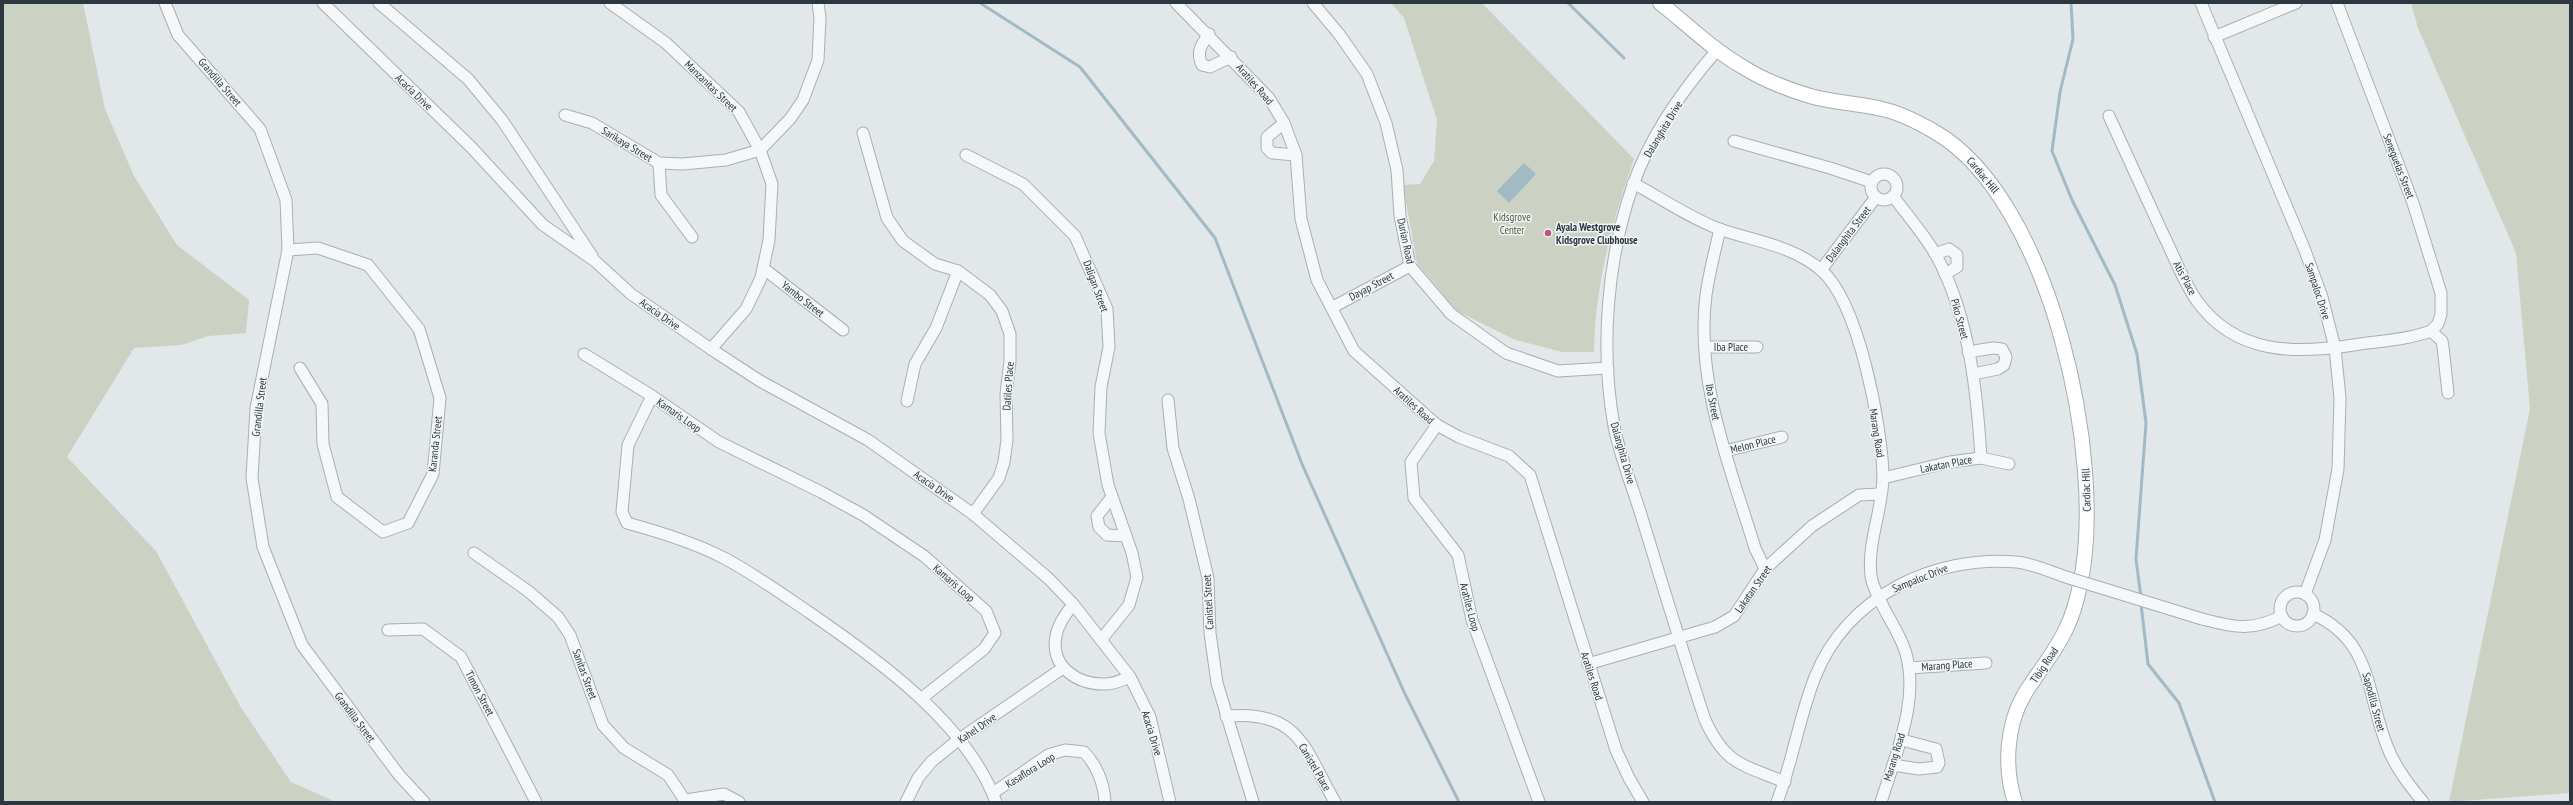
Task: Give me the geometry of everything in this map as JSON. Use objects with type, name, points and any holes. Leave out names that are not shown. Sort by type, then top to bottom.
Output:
[{"type":"main road","name":"Cardiac Hill","points":[[1660,3],[1742,67],[1774,83],[1811,96],[1882,109],[1911,119],[1943,137],[1964,154],[1985,175],[2006,205],[2023,238],[2045,289],[2063,344],[2077,406],[2085,457],[2087,528]]},
{"type":"main road","name":"Tibig Road","points":[[2015,802],[2009,778],[2008,757],[2015,715],[2023,696],[2066,631],[2073,612],[2085,564],[2087,528]]},
{"type":"street","name":"Grandilla Street","points":[[165,3],[178,35],[260,129],[286,200],[288,250],[256,408],[252,478],[263,547],[302,645],[399,775],[424,802]]},
{"type":"street","name":"Acacia Drive","points":[[323,3],[471,147],[543,225],[595,261],[631,294],[711,349],[760,381],[868,440],[973,514],[1049,578],[1073,604],[1130,677],[1150,717],[1170,802]]},
{"type":"street","name":"Acacia Drive","points":[[379,3],[468,79],[502,120],[595,261]]},
{"type":"street","name":"Manzanitas Street","points":[[610,3],[666,44],[739,112],[760,150],[772,184],[769,240],[763,268],[746,309],[711,349]]},
{"type":"street","points":[[760,150],[790,119],[803,100],[818,60],[820,18],[818,3]]},
{"type":"street","name":"Aratiles Road","points":[[1176,3],[1209,34],[1269,98],[1284,123],[1296,155],[1301,219],[1317,280],[1333,307],[1354,350],[1437,425],[1459,437],[1509,456],[1530,475],[1541,503],[1588,664],[1616,750],[1629,778],[1643,802]]},
{"type":"street","name":"Durian Road","points":[[1313,3],[1339,34],[1367,74],[1386,123],[1396,170],[1400,216],[1410,266],[1450,314],[1506,353],[1558,371],[1608,368]]},
{"type":"street","name":"Sampaloc Drive","points":[[2201,3],[2304,248],[2322,297],[2335,348],[2340,398],[2338,469],[2325,540],[2305,594]]},
{"type":"street","points":[[2214,37],[2296,3]]},
{"type":"street","name":"Seneguelas Street","points":[[2337,3],[2413,203],[2441,293],[2441,314],[2438,324],[2431,331]]},
{"type":"street","points":[[1209,34],[1199,48],[1198,56],[1202,65],[1210,67],[1231,57]]},
{"type":"street","name":"Dalanghita Drive","points":[[1718,49],[1674,107],[1652,144],[1633,184],[1622,220],[1611,276],[1608,368],[1614,426],[1705,720],[1716,744],[1733,761],[1785,782]]},
{"type":"street","name":"Sarikaya Street","points":[[565,115],[592,123],[659,163],[683,164],[726,160],[760,150]]},
{"type":"street","name":"Atis Place","points":[[2109,116],[2179,269],[2198,302],[2213,318],[2243,339],[2268,348],[2297,351],[2335,348],[2431,331]]},
{"type":"street","points":[[1284,123],[1268,137],[1266,146],[1272,153],[1296,155]]},
{"type":"street","name":"Datiles Place","points":[[863,132],[886,218],[903,241],[935,264],[958,271],[990,295],[1002,311],[1010,334],[1010,362],[1006,394],[1007,440],[1004,462],[999,478],[973,514]]},
{"type":"street","points":[[1734,141],[1824,166],[1872,182]]},
{"type":"street","name":"Daligan Street","points":[[966,155],[1023,184],[1075,236],[1107,309],[1109,347],[1101,388],[1100,433],[1108,485],[1126,536],[1137,577],[1129,605],[1101,640]]},
{"type":"street","points":[[659,163],[661,195],[692,237]]},
{"type":"street","points":[[1877,175],[1891,176],[1897,188],[1892,196],[1886,200],[1876,197],[1871,191],[1872,182],[1877,175]]},
{"type":"street","name":"Marang Road","points":[[1633,184],[1720,229],[1762,240],[1795,254],[1821,270],[1838,290],[1852,318],[1878,428],[1883,478],[1871,552],[1871,577],[1904,648],[1909,668],[1909,693],[1902,740],[1881,802]]},
{"type":"street","name":"Piko Street","points":[[1892,196],[1935,254],[1945,274],[1973,374],[1981,458]]},
{"type":"street","name":"Dalanghita Street","points":[[1821,270],[1876,197]]},
{"type":"street","name":"Iba Street","points":[[1720,229],[1706,295],[1705,347],[1711,405],[1755,548],[1765,569]]},
{"type":"street","name":"Karanda Street","points":[[288,250],[318,248],[368,265],[419,329],[440,398],[433,474],[408,522],[383,532],[337,496],[323,444],[322,404],[300,368]]},
{"type":"street","points":[[1935,254],[1949,249],[1958,255],[1957,266],[1945,274]]},
{"type":"street","name":"Dayap Street","points":[[1333,307],[1410,266]]},
{"type":"street","name":"Yambo Street","points":[[763,268],[843,330]]},
{"type":"street","points":[[907,401],[915,364],[936,328],[958,271]]},
{"type":"street","points":[[2431,331],[2442,342],[2448,393]]},
{"type":"street","name":"Iba Place","points":[[1705,347],[1756,347]]},
{"type":"street","points":[[1968,352],[1992,348],[2002,350],[2006,357],[2004,365],[1998,369],[1973,374]]},
{"type":"street","points":[[584,354],[652,396]]},
{"type":"street","name":"Kamaris Loop","points":[[922,698],[984,649],[995,633],[986,611],[924,556],[863,515],[821,492],[719,442],[652,396],[628,445],[622,512],[627,523],[676,537],[723,558],[764,581],[851,641],[922,698],[958,740]]},
{"type":"street","name":"Canistel Street","points":[[1168,400],[1173,448],[1203,552],[1208,578],[1210,633],[1226,716],[1253,802]]},
{"type":"street","name":"Aratiles Loop","points":[[1437,425],[1411,462],[1414,498],[1458,555],[1472,620],[1539,802]]},
{"type":"street","name":"Melon Place","points":[[1725,451],[1782,437]]},
{"type":"street","name":"Lakatan Place","points":[[1883,478],[1950,462],[1981,458],[2009,464]]},
{"type":"street","name":"Lakatan Street","points":[[1588,664],[1679,639],[1715,627],[1734,616],[1765,569],[1812,526],[1838,506],[1859,495],[1880,494]]},
{"type":"street","points":[[1112,497],[1097,516],[1098,527],[1107,535],[1126,536]]},
{"type":"street","name":"Sanitas Street","points":[[474,553],[528,591],[558,617],[570,635],[603,725],[624,748],[668,775],[686,801]]},
{"type":"street","name":"Sampaloc Drive","points":[[1777,802],[1785,782],[1808,697],[1824,658],[1846,626],[1879,596],[1904,582],[1938,570],[1982,561],[2019,562],[2224,625],[2252,627],[2265,625],[2282,616]]},
{"type":"street","points":[[2295,592],[2305,594],[2313,602],[2313,614],[2306,623],[2295,626],[2290,624],[2282,616],[2280,606],[2285,596],[2295,592]]},
{"type":"street","points":[[1073,604],[1061,622],[1056,637],[1057,651],[1063,668],[1075,679],[1088,683],[1108,684],[1130,677]]},
{"type":"street","name":"Sapodilla Street","points":[[2313,614],[2330,622],[2345,635],[2357,651],[2367,672],[2378,721],[2387,748],[2402,776],[2423,802]]},
{"type":"street","name":"Timon Street","points":[[388,630],[424,629],[461,657],[536,802]]},
{"type":"street","name":"Marang Place","points":[[1909,668],[1986,663]]},
{"type":"street","name":"Kahel Drive","points":[[906,802],[918,778],[931,762],[958,740],[1063,668]]},
{"type":"street","name":"Canistel Place","points":[[1226,716],[1249,714],[1269,717],[1287,728],[1303,743],[1335,802]]},
{"type":"street","name":"Kasaflora Loop","points":[[958,740],[989,783],[994,798],[1048,755],[1066,750],[1084,752],[1093,760],[1104,793],[1105,802]]},
{"type":"street","points":[[1893,765],[1931,769],[1937,767],[1940,763],[1936,749],[1902,740]]},
{"type":"street","points":[[686,801],[724,794],[739,802]]},
{"type":"green space","points":[[3,3],[83,3],[105,109],[134,176],[177,245],[249,300],[246,333],[209,336],[181,345],[134,348],[67,457],[156,551],[240,706],[291,782],[336,802],[3,802]]},
{"type":"green space","name":"Kidsgrove Center","points":[[1391,3],[1482,3],[1634,159],[1612,230],[1601,278],[1595,327],[1594,352],[1562,352],[1513,339],[1457,311],[1417,263],[1403,185],[1420,184],[1434,161],[1437,120],[1404,18]]},
{"type":"green space","points":[[2411,3],[2570,3],[2570,793],[2449,802],[2530,409],[2516,253],[2418,28]]},
{"type":"water","points":[[1524,163],[1536,174],[1509,203],[1497,191]]},
{"type":"waterway","points":[[980,3],[1080,67],[1215,238],[1302,464],[1405,694],[1459,802]]},
{"type":"waterway","points":[[1568,3],[1624,58]]},
{"type":"waterway","points":[[2071,3],[2073,39],[2060,92],[2052,151],[2072,200],[2115,285],[2137,354],[2146,423],[2136,559],[2141,598]]},
{"type":"waterway","points":[[2141,604],[2148,664],[2179,703],[2215,802]]},
{"type":"place","name":"Ayala Westgrove Kidsgrove Clubhouse","points":[[1548,233]]}]
